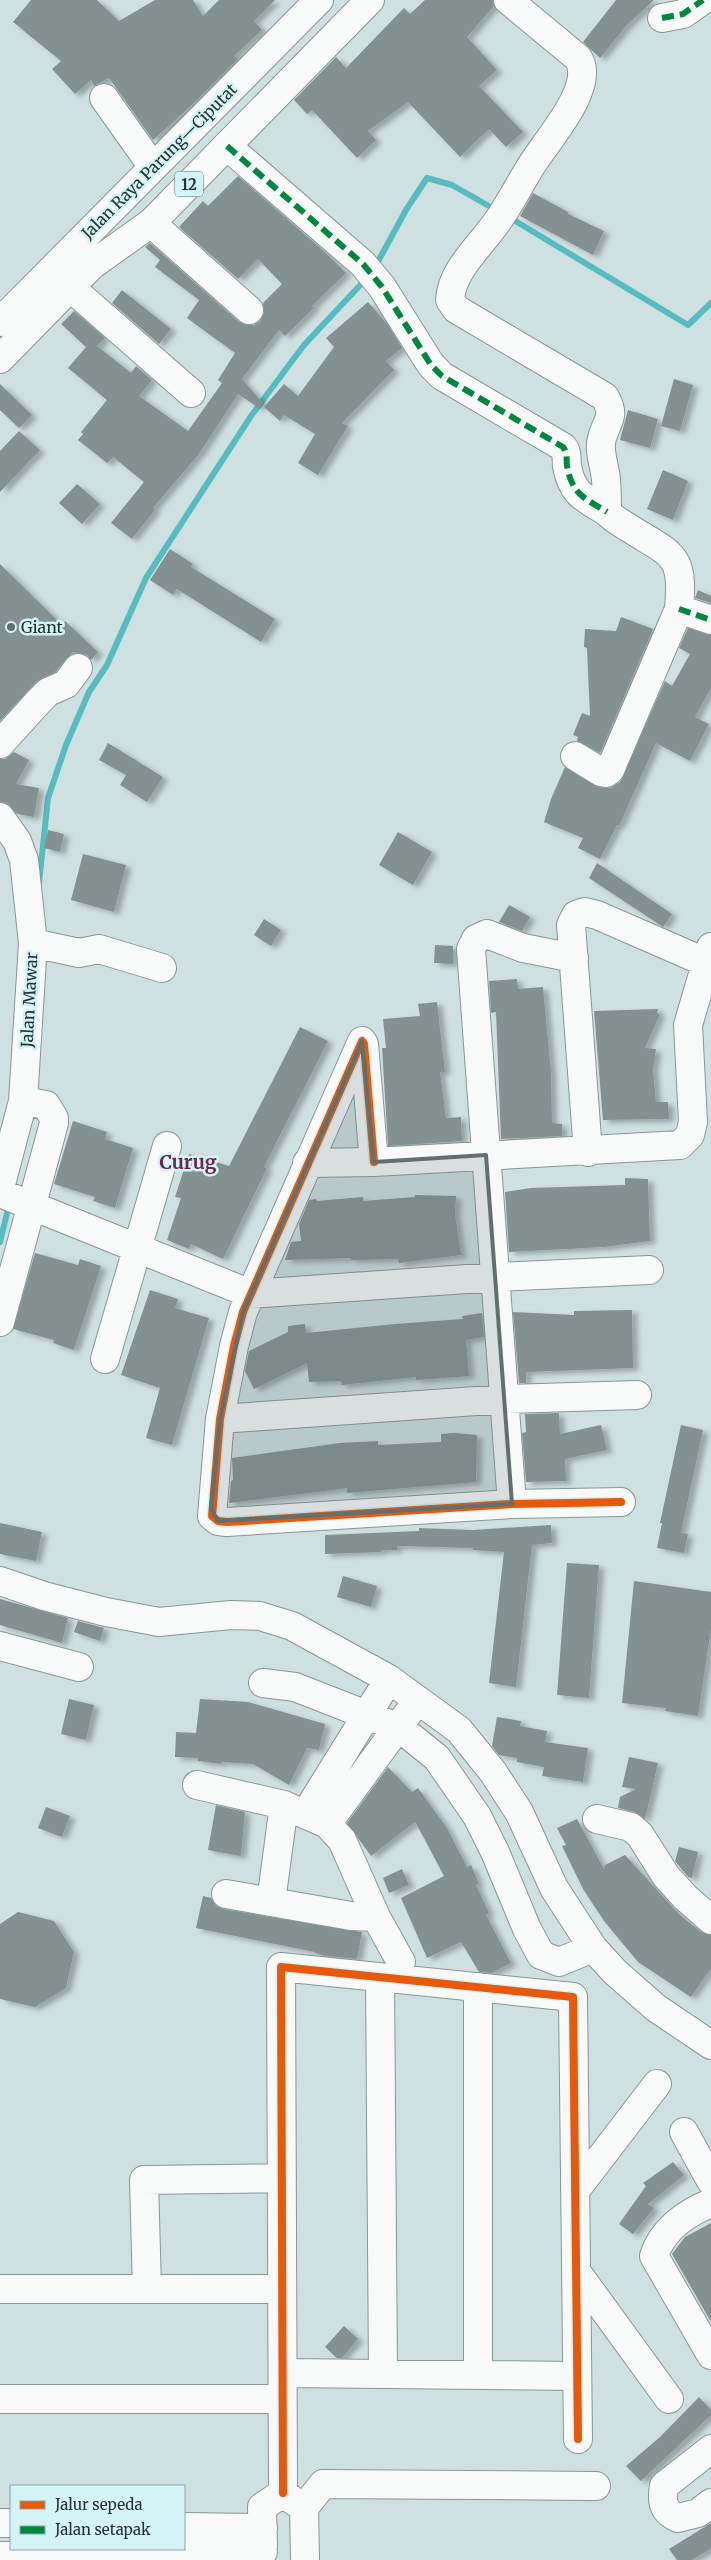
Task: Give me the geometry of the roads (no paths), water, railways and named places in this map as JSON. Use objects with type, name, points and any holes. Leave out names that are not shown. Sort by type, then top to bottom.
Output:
[{"type":"main road","name":"Jalan Raya Parung—Ciputat","points":[[0,322],[319,0]]},
{"type":"main road","name":"Jalan Raya Parung—Ciputat","points":[[0,359],[92,265],[151,223],[370,0]]},
{"type":"main road","points":[[508,0],[578,58],[582,64],[583,74],[578,93],[557,128],[531,165],[502,215],[454,280],[450,300],[456,309],[605,397],[610,405],[611,418],[602,436],[600,448],[606,481],[607,512]]},
{"type":"main road","points":[[662,18],[683,14],[703,0]]},
{"type":"main road","points":[[104,98],[152,167]]},
{"type":"main road","points":[[227,146],[363,264],[382,287],[431,366],[442,376],[563,447],[567,451],[571,483],[575,490],[607,512],[611,517],[670,554],[679,567],[681,582],[679,609],[610,770],[606,773],[601,772],[575,756]]},
{"type":"main road","points":[[151,223],[249,310]]},
{"type":"main road","points":[[70,287],[191,393]]},
{"type":"main road","points":[[679,609],[711,620]]},
{"type":"main road","points":[[0,744],[48,692],[66,684],[78,668]]},
{"type":"main road","name":"Jalan Mawar","points":[[0,817],[17,842],[24,860],[36,944],[32,1102],[12,1196]]},
{"type":"main road","points":[[307,1162],[374,1162],[486,1155],[588,1152],[680,1145],[690,1135],[694,1122],[688,1025],[708,954],[585,912],[576,915],[571,925],[588,1152]]},
{"type":"main road","points":[[512,1504],[471,949],[476,939],[487,934],[523,948],[574,958]]},
{"type":"main road","points":[[36,944],[78,953],[100,949],[162,968]]},
{"type":"main road","points":[[374,1162],[364,1044],[362,1041],[307,1162],[251,1294],[234,1346],[220,1418],[211,1509],[212,1516],[218,1521],[512,1504],[621,1502]]},
{"type":"main road","points":[[1,1315],[12,1196],[54,1123],[54,1118],[32,1102]]},
{"type":"main road","points":[[105,1359],[167,1146]]},
{"type":"main road","points":[[12,1196],[251,1294],[649,1270]]},
{"type":"main road","points":[[220,1418],[505,1399],[637,1395]]},
{"type":"main road","points":[[0,1581],[80,1605],[159,1622],[231,1615],[260,1616],[292,1626],[389,1680],[459,1730],[492,1772],[528,1812],[554,1888],[593,1948],[615,1972],[656,2008],[711,2045]]},
{"type":"main road","points":[[0,1646],[79,1667]]},
{"type":"main road","points":[[271,1902],[306,1814],[389,1680]]},
{"type":"main road","points":[[263,1682],[295,1687],[400,1728],[437,1758],[477,1816],[495,1852],[527,1929],[541,1955],[559,1962],[593,1948]]},
{"type":"main road","points":[[306,1814],[400,1728],[416,1701]]},
{"type":"main road","points":[[198,1785],[306,1814],[342,1840],[376,1917],[391,1970],[383,2374]]},
{"type":"main road","points":[[597,1819],[631,1827],[640,1835],[666,1876],[685,1897],[711,1920]]},
{"type":"main road","points":[[226,1894],[351,1916],[376,1917]]},
{"type":"main road","points":[[304,2560],[293,2500],[282,2386],[282,1967],[391,1970],[478,1987],[573,1997],[578,2439]]},
{"type":"main road","points":[[478,1987],[478,2375]]},
{"type":"main road","points":[[575,2191],[657,2084]]},
{"type":"main road","points":[[684,2132],[711,2180]]},
{"type":"main road","points":[[147,2289],[144,2180],[282,2178]]},
{"type":"main road","points":[[711,2202],[670,2227],[658,2242],[654,2256],[711,2355]]},
{"type":"main road","points":[[576,2271],[669,2399]]},
{"type":"main road","points":[[0,2289],[282,2289]]},
{"type":"main road","points":[[0,2399],[282,2386],[383,2374],[577,2376]]},
{"type":"main road","points":[[711,2449],[664,2486],[662,2501],[666,2512],[678,2518],[698,2513],[711,2503]]},
{"type":"main road","points":[[263,2547],[262,2507],[293,2500],[322,2484],[596,2486]]},
{"type":"main road","points":[[185,2527],[263,2547]]},
{"type":"main road","points":[[185,2550],[263,2547]]},
{"type":"main road","points":[[0,2556],[175,2550]]},
{"type":"waterway","points":[[375,267],[406,210],[427,178],[452,185],[496,210]]},
{"type":"waterway","points":[[507,216],[688,325],[711,303]]},
{"type":"waterway","points":[[39,883],[48,798],[66,745],[89,692],[107,665],[146,578],[251,416],[304,345],[366,279]]},
{"type":"waterway","points":[[0,1242],[9,1205]]},
{"type":"place","name":"Giant","points":[[11,627]]},
{"type":"district","name":"Curug","points":[[188,1162]]}]
